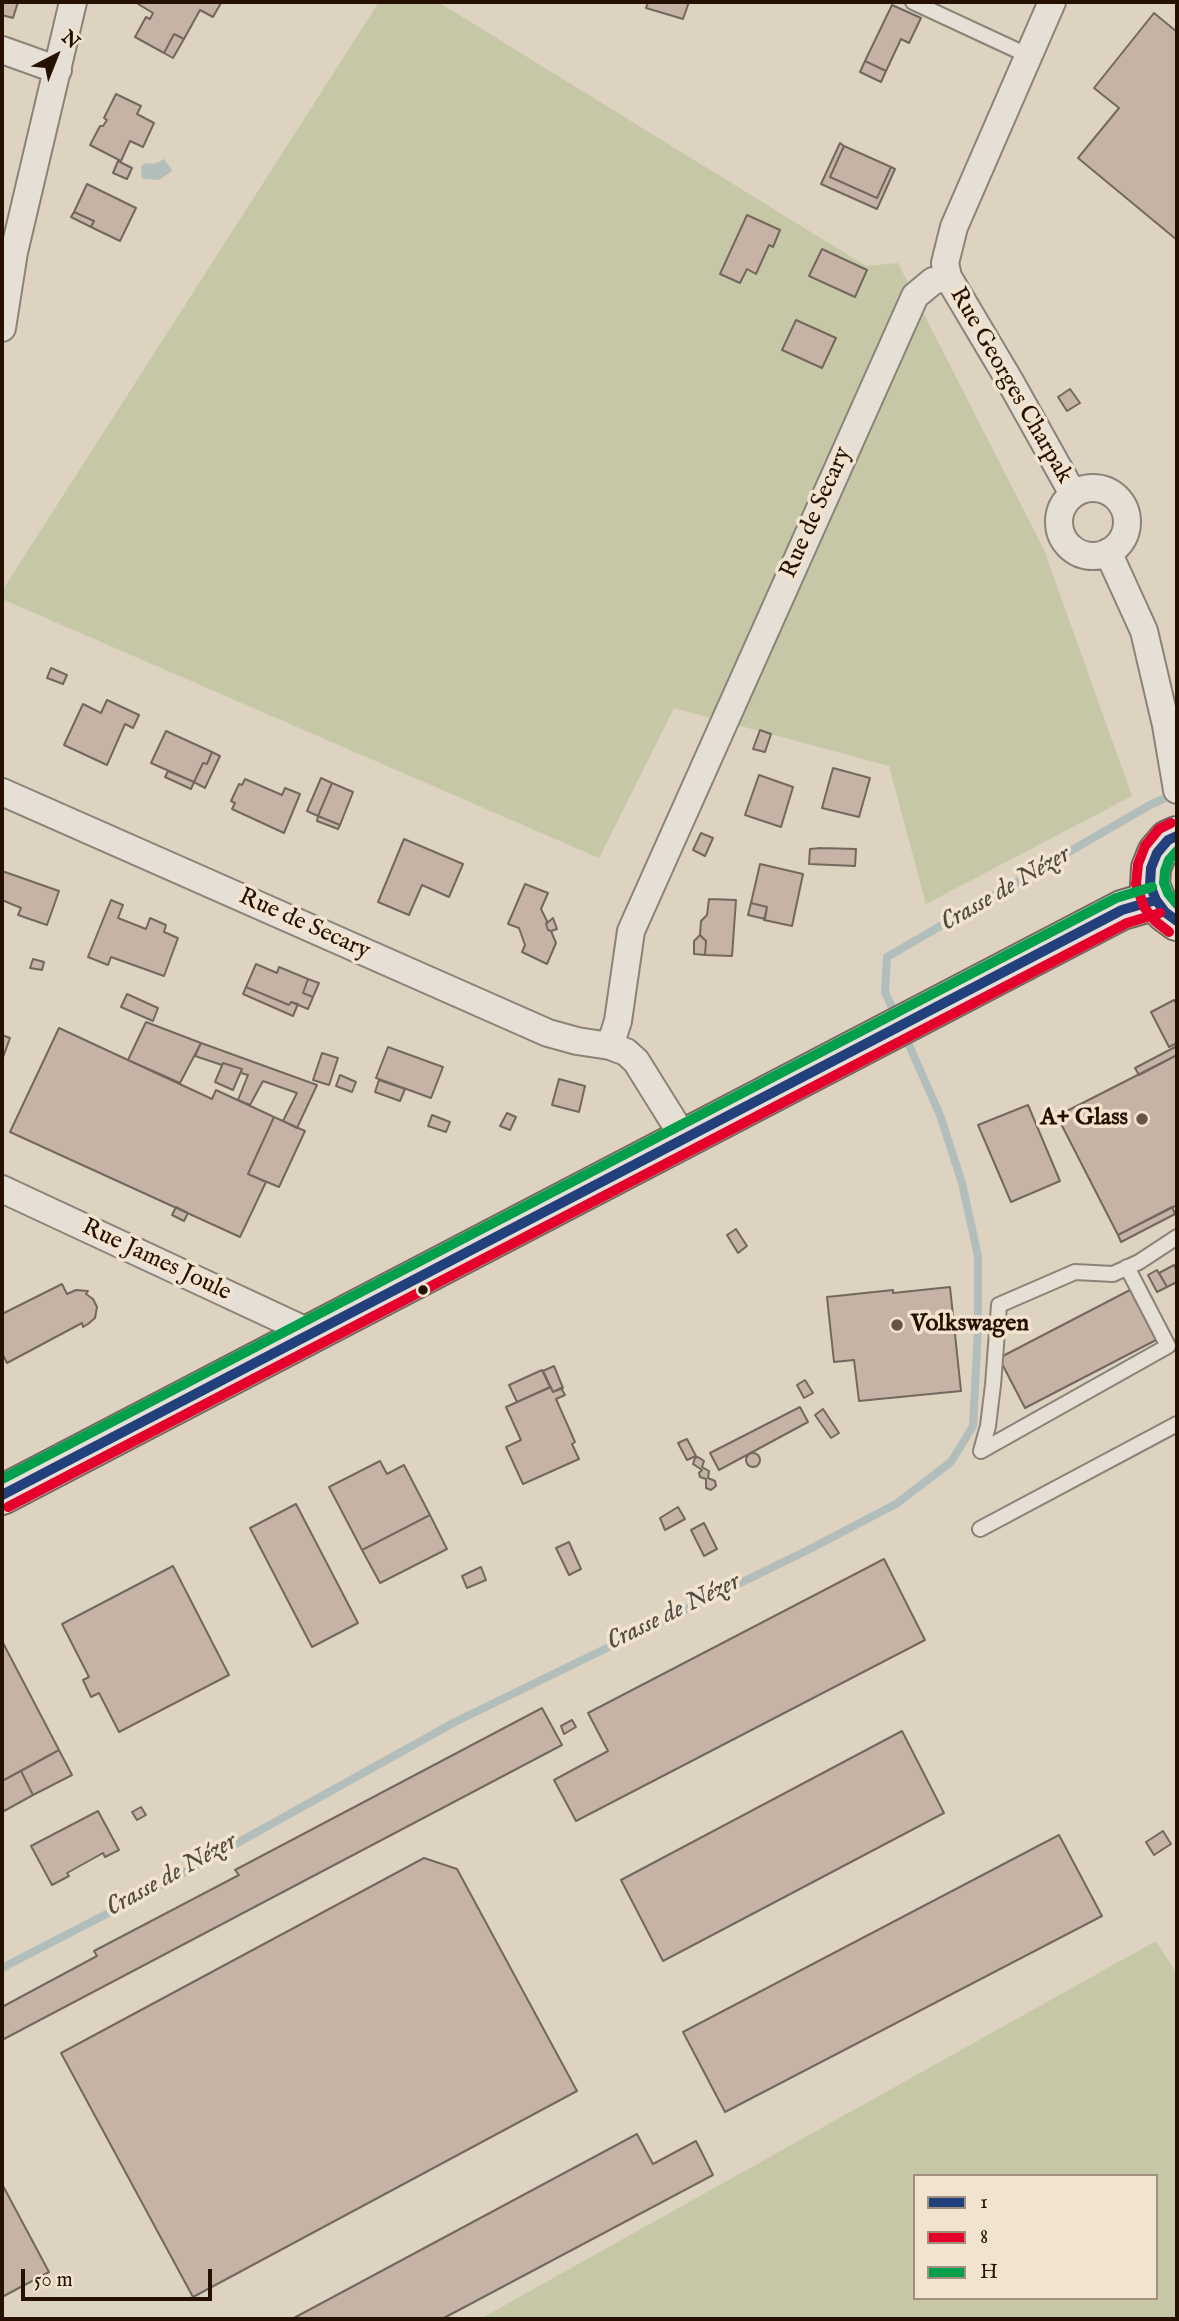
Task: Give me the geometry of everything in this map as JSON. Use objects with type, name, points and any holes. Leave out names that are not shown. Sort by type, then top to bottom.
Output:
[{"type":"street","points":[[2,328],[14,252],[73,2]]},
{"type":"street","points":[[948,277],[945,263],[954,227],[1052,2]]},
{"type":"street","points":[[2,50],[58,70]]},
{"type":"street","name":"Rue Georges Charpak","points":[[948,277],[1073,494]]},
{"type":"street","name":"Rue de Secary","points":[[610,1046],[618,1021],[631,930],[915,296],[933,281],[948,277]]},
{"type":"street","name":"Rue Georges Charpak","points":[[1092,488],[1111,494],[1119,500],[1124,509],[1126,529],[1122,538],[1108,552],[1098,556],[1076,552],[1061,535],[1060,512],[1073,494],[1092,488]]},
{"type":"street","points":[[1108,552],[1144,631],[1166,724],[1176,784]]},
{"type":"street","name":"Rue de Secary","points":[[2,792],[548,1033],[626,1052],[636,1061],[684,1138]]},
{"type":"street","points":[[1166,911],[1150,885],[1151,868],[1157,853],[1168,840],[1177,836]]},
{"type":"street","points":[[2,1495],[1122,909],[1166,911]]},
{"type":"street","name":"Rue James Joule","points":[[2,1189],[311,1333]]},
{"type":"lane","points":[[913,2],[1027,55]]},
{"type":"lane","points":[[1127,1267],[1168,1346],[981,1451],[988,1426],[999,1305],[1075,1272],[1113,1274],[1177,1237]]},
{"type":"lane","points":[[980,1529],[1177,1424]]},
{"type":"green space","points":[[379,2],[438,2],[866,266],[898,263],[1044,550],[1132,796],[926,904],[889,766],[674,708],[599,858],[2,599],[2,591]]},
{"type":"green space","points":[[1156,1941],[1177,1974],[1177,2319],[480,2319]]},
{"type":"shaded area","points":[[164,159],[171,172],[159,180],[142,179],[141,167],[145,163],[154,164]]},
{"type":"building","points":[[2,2],[18,2],[13,18],[2,15]]},
{"type":"building","points":[[648,2],[689,2],[683,19],[646,8]]},
{"type":"building","points":[[221,3],[213,17],[200,10],[184,39],[174,34],[164,53],[135,37],[146,17],[150,19],[153,13],[138,4]]},
{"type":"building","points":[[892,5],[921,18],[909,43],[901,39],[886,71],[865,61]]},
{"type":"building","points":[[1154,13],[1177,32],[1177,240],[1078,158],[1119,108],[1094,88]]},
{"type":"building","points":[[174,34],[184,39],[173,58],[164,53]]},
{"type":"building","points":[[865,61],[886,71],[881,82],[860,72]]},
{"type":"building","points":[[116,94],[141,106],[137,114],[154,123],[143,147],[130,141],[121,161],[90,145],[100,126],[107,120],[104,118]]},
{"type":"building","points":[[840,143],[844,146],[830,177],[877,198],[891,167],[895,169],[877,209],[821,184]]},
{"type":"building","points":[[844,146],[891,167],[877,198],[830,177]]},
{"type":"building","points":[[118,161],[132,168],[127,179],[113,173]]},
{"type":"building","points":[[87,184],[136,208],[120,241],[91,227],[94,221],[74,212]]},
{"type":"building","points":[[74,212],[94,221],[91,227],[71,217]]},
{"type":"building","points":[[747,215],[780,230],[773,247],[769,245],[756,274],[747,269],[740,283],[720,274]]},
{"type":"building","points":[[822,249],[867,270],[855,297],[809,276]]},
{"type":"building","points":[[796,320],[836,338],[822,368],[782,350]]},
{"type":"building","points":[[1070,389],[1080,403],[1067,411],[1058,397]]},
{"type":"building","points":[[51,668],[67,675],[63,684],[47,678]]},
{"type":"building","points":[[107,700],[139,715],[133,728],[125,724],[107,765],[64,745],[83,704],[101,713]]},
{"type":"building","points":[[760,730],[771,734],[765,752],[753,749]]},
{"type":"building","points":[[166,731],[212,752],[194,782],[151,763]]},
{"type":"building","points":[[212,752],[220,756],[205,788],[194,782]]},
{"type":"building","points":[[833,768],[870,778],[859,817],[822,808]]},
{"type":"building","points":[[168,771],[194,782],[191,789],[165,777]]},
{"type":"building","points":[[759,775],[793,787],[781,827],[745,815]]},
{"type":"building","points":[[321,778],[332,783],[318,816],[307,811]]},
{"type":"building","points":[[245,779],[282,795],[285,788],[300,794],[284,833],[232,809],[235,803],[231,801],[239,784],[242,785]]},
{"type":"building","points":[[332,783],[353,792],[340,825],[318,816]]},
{"type":"building","points":[[318,816],[340,825],[338,829],[317,821]]},
{"type":"building","points":[[701,833],[713,838],[705,856],[693,850]]},
{"type":"building","points":[[404,839],[463,864],[449,897],[422,885],[409,915],[378,902]]},
{"type":"building","points":[[810,849],[856,849],[855,866],[809,864]]},
{"type":"building","points":[[760,864],[803,874],[792,926],[764,920],[767,907],[751,903]]},
{"type":"building","points":[[2,871],[59,891],[47,925],[18,915],[21,908],[2,900]]},
{"type":"building","points":[[525,884],[548,893],[541,909],[556,943],[547,964],[522,952],[525,945],[519,928],[508,924]]},
{"type":"building","points":[[709,899],[736,900],[732,956],[705,955],[706,941],[700,935],[701,921],[707,915]]},
{"type":"building","points":[[111,900],[123,905],[118,918],[146,929],[150,918],[166,925],[164,932],[178,938],[164,976],[111,957],[108,965],[88,957]]},
{"type":"building","points":[[751,903],[767,907],[765,919],[748,915]]},
{"type":"building","points":[[553,918],[557,929],[551,931],[546,924]]},
{"type":"building","points":[[700,935],[706,941],[705,955],[694,954],[694,941]]},
{"type":"building","points":[[33,959],[44,962],[42,970],[30,968]]},
{"type":"building","points":[[256,964],[277,973],[279,967],[308,979],[303,993],[313,997],[308,1009],[291,1002],[289,1005],[246,987]]},
{"type":"building","points":[[308,979],[319,983],[313,997],[303,993]]},
{"type":"building","points":[[246,987],[289,1005],[291,1002],[298,1004],[293,1016],[243,994]]},
{"type":"building","points":[[127,994],[158,1008],[153,1021],[121,1007]]},
{"type":"building","points":[[1174,1000],[1177,1005],[1177,1043],[1169,1047],[1151,1012]]},
{"type":"building","points":[[146,1022],[201,1043],[180,1083],[128,1060]]},
{"type":"building","points":[[59,1028],[212,1099],[216,1090],[274,1117],[248,1174],[266,1182],[240,1237],[10,1132]]},
{"type":"building","points":[[2,1035],[10,1038],[2,1060]]},
{"type":"building","points":[[201,1043],[317,1085],[297,1128],[283,1121],[297,1093],[263,1081],[250,1105],[238,1100],[248,1075],[241,1073],[242,1069],[195,1056]]},
{"type":"building","points":[[1177,1046],[1177,1055],[1139,1075],[1135,1068]]},
{"type":"building","points":[[388,1047],[443,1067],[431,1098],[376,1078]]},
{"type":"building","points":[[322,1053],[338,1058],[329,1085],[313,1080]]},
{"type":"building","points":[[1177,1055],[1177,1205],[1118,1235],[1057,1116]]},
{"type":"building","points":[[223,1063],[242,1069],[233,1090],[215,1082]]},
{"type":"building","points":[[340,1075],[356,1082],[352,1092],[336,1086]]},
{"type":"building","points":[[559,1079],[585,1086],[579,1112],[552,1105]]},
{"type":"building","points":[[379,1080],[405,1089],[400,1101],[375,1092]]},
{"type":"building","points":[[1028,1105],[1060,1181],[1011,1202],[978,1125]]},
{"type":"building","points":[[507,1113],[516,1117],[510,1130],[500,1126]]},
{"type":"building","points":[[432,1115],[450,1122],[446,1132],[428,1126]]},
{"type":"building","points":[[274,1117],[305,1131],[279,1187],[248,1174]]},
{"type":"building","points":[[176,1207],[188,1213],[184,1221],[172,1215]]},
{"type":"building","points":[[1172,1207],[1175,1214],[1121,1242],[1118,1235]]},
{"type":"building","points":[[736,1229],[747,1246],[738,1253],[727,1235]]},
{"type":"building","points":[[1174,1265],[1177,1282],[1167,1287],[1159,1273]]},
{"type":"building","points":[[1157,1270],[1167,1287],[1157,1292],[1148,1275]]},
{"type":"building","points":[[62,1284],[67,1294],[76,1290],[88,1291],[86,1294],[93,1299],[97,1307],[95,1318],[83,1327],[82,1323],[7,1363],[2,1353],[2,1314]]},
{"type":"building","points":[[950,1287],[961,1391],[859,1401],[854,1360],[834,1362],[827,1297]]},
{"type":"building","points":[[1130,1290],[1156,1340],[1025,1408],[999,1358]]},
{"type":"building","points":[[554,1366],[563,1388],[553,1392],[543,1371]]},
{"type":"building","points":[[542,1370],[550,1387],[517,1402],[509,1385]]},
{"type":"building","points":[[805,1380],[813,1393],[804,1398],[797,1385]]},
{"type":"building","points":[[551,1387],[553,1392],[561,1388],[565,1395],[556,1399],[575,1442],[572,1444],[579,1459],[523,1484],[506,1447],[521,1440],[506,1407]]},
{"type":"building","points":[[800,1407],[808,1422],[719,1470],[710,1453]]},
{"type":"building","points":[[823,1409],[839,1433],[831,1438],[815,1415]]},
{"type":"building","points":[[687,1439],[696,1456],[687,1460],[678,1443]]},
{"type":"building","points":[[753,1453],[758,1455],[758,1465],[753,1467],[748,1465],[746,1460],[748,1455]]},
{"type":"building","points":[[698,1457],[704,1461],[702,1467],[709,1471],[708,1478],[715,1481],[716,1486],[711,1490],[706,1488],[706,1479],[700,1477],[702,1470],[693,1464]]},
{"type":"building","points":[[380,1461],[387,1474],[404,1465],[430,1515],[362,1550],[329,1487]]},
{"type":"building","points":[[296,1504],[358,1623],[312,1647],[250,1528]]},
{"type":"building","points":[[678,1507],[685,1519],[665,1530],[660,1518]]},
{"type":"building","points":[[430,1515],[447,1549],[380,1583],[362,1550]]},
{"type":"building","points":[[704,1523],[717,1549],[704,1556],[691,1530]]},
{"type":"building","points":[[569,1542],[581,1569],[569,1575],[556,1548]]},
{"type":"building","points":[[884,1559],[925,1640],[576,1821],[554,1780],[608,1751],[588,1713]]},
{"type":"building","points":[[173,1566],[229,1675],[119,1732],[99,1693],[91,1697],[83,1680],[89,1677],[62,1624]]},
{"type":"building","points":[[481,1567],[486,1580],[467,1588],[462,1576]]},
{"type":"building","points":[[2,1641],[59,1750],[2,1781]]},
{"type":"building","points":[[542,1708],[562,1745],[2,2040],[2,2007],[97,1956],[94,1951],[239,1875],[235,1870]]},
{"type":"building","points":[[572,1720],[576,1727],[564,1734],[561,1726]]},
{"type":"building","points":[[902,1731],[944,1813],[663,1961],[621,1880]]},
{"type":"building","points":[[59,1750],[72,1775],[33,1795],[21,1771]]},
{"type":"building","points":[[21,1771],[33,1795],[4,1811],[2,1781]]},
{"type":"building","points":[[141,1807],[146,1815],[137,1820],[132,1812]]},
{"type":"building","points":[[98,1811],[119,1850],[105,1857],[103,1853],[67,1873],[69,1876],[52,1885],[31,1846]]},
{"type":"building","points":[[1163,1831],[1171,1844],[1154,1855],[1146,1842]]},
{"type":"building","points":[[1059,1835],[1102,1916],[725,2112],[683,2032]]},
{"type":"building","points":[[424,1858],[457,1869],[577,2091],[193,2297],[61,2053]]},
{"type":"building","points":[[637,2134],[653,2164],[696,2141],[713,2175],[442,2319],[292,2319]]},
{"type":"building","points":[[2,2184],[49,2272],[2,2297]]},
{"type":"waterway","name":"Crasse de Nézer","points":[[895,1014],[885,992],[887,957],[1150,805],[1176,793]]},
{"type":"waterway","name":"Crasse de Nézer","points":[[2,1968],[149,1892],[455,1722],[808,1550],[896,1504],[951,1462],[973,1426],[978,1329],[978,1256],[962,1183],[940,1115],[905,1036]]},
{"type":"transit line","name":"8","points":[[1169,932],[1155,921],[1144,907],[1136,884],[1138,864],[1145,846],[1159,829],[1171,823]]},
{"type":"transit line","name":"1","points":[[1177,836],[1168,840],[1157,853],[1151,868],[1150,885],[1156,900],[1165,912],[1177,921]]},
{"type":"transit line","name":"H","points":[[1177,851],[1169,860],[1164,883],[1177,904]]},
{"type":"transit line","name":"H","points":[[2,1479],[1116,898],[1152,887]]},
{"type":"transit line","name":"1","points":[[2,1495],[1122,910],[1156,900]]},
{"type":"transit line","name":"8","points":[[8,1507],[1127,923],[1160,913]]},
{"type":"place","name":"A+ Glass","points":[[1142,1119]]},
{"type":"place","name":"Volkswagen","points":[[897,1325]]}]
